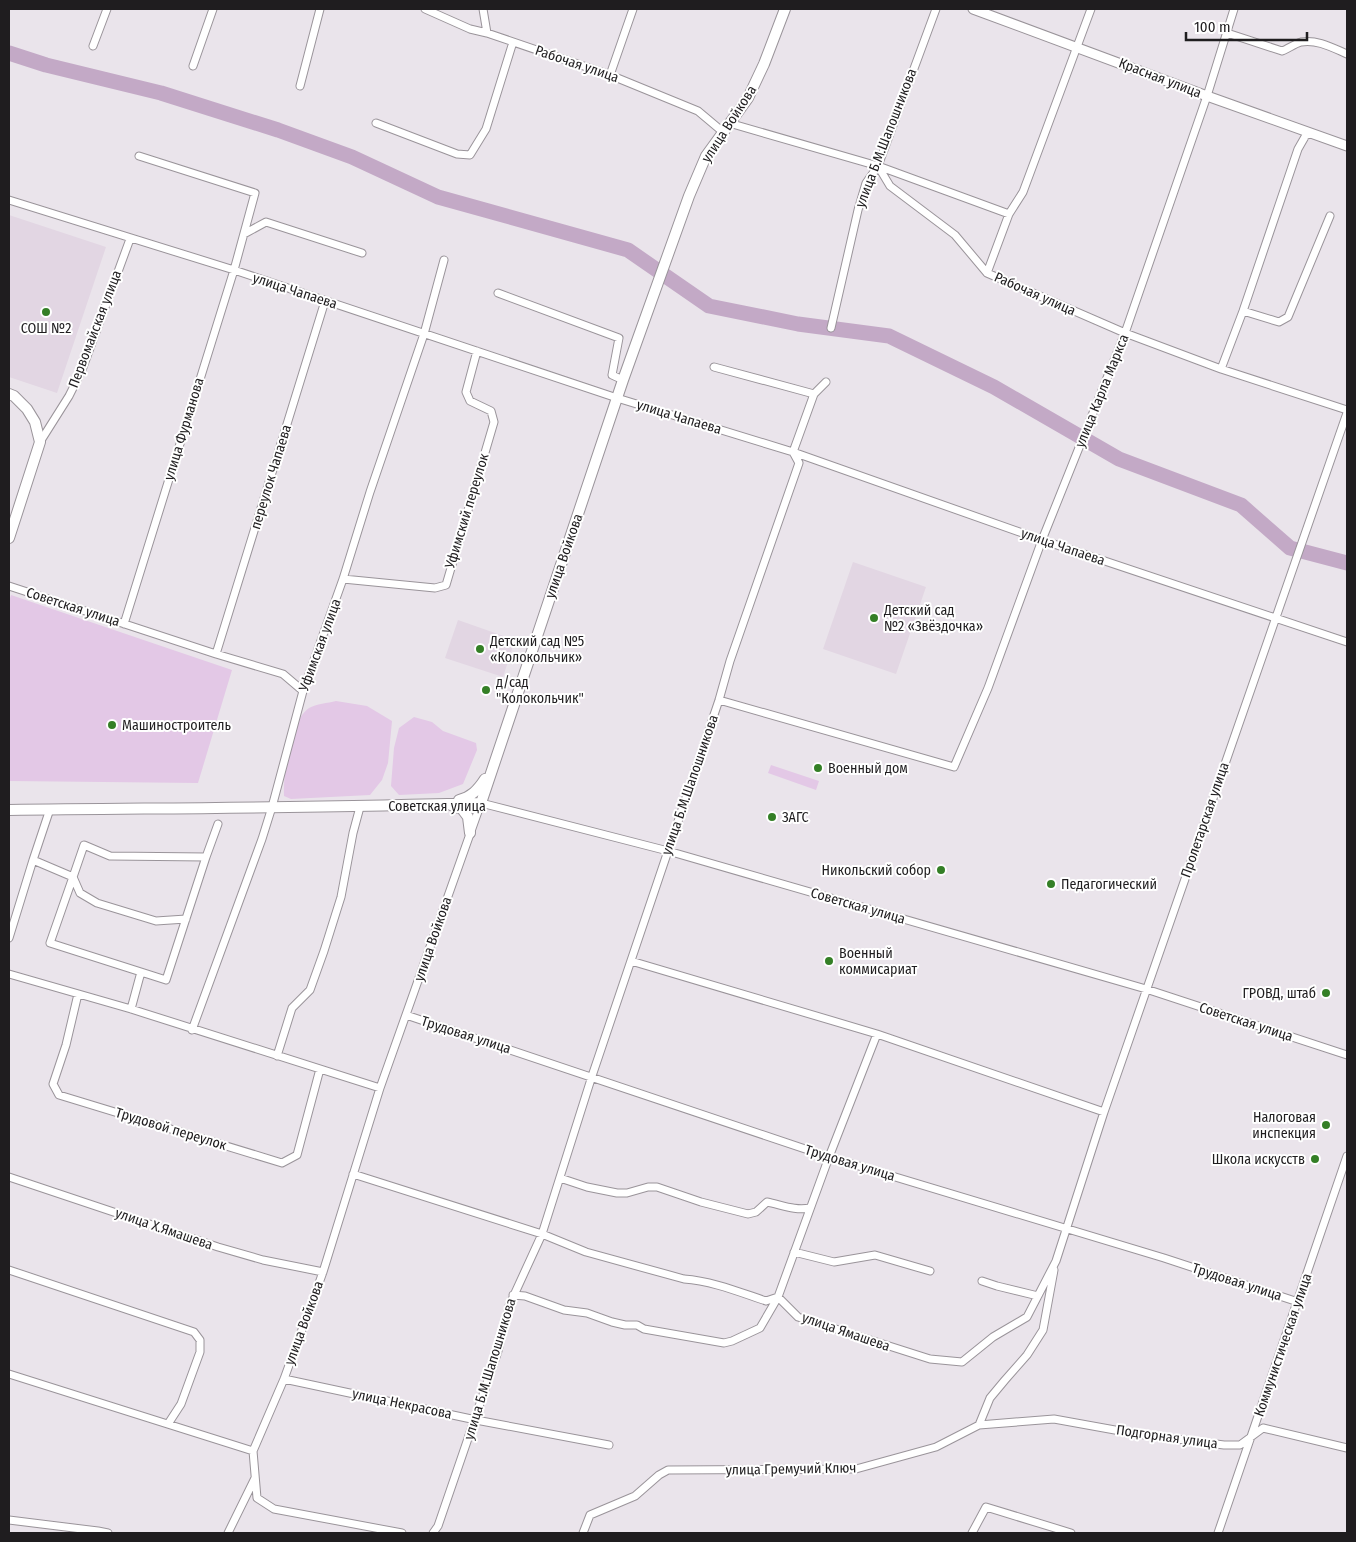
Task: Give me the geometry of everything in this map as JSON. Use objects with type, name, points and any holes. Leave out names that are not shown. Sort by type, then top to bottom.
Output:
[{"type":"main road","name":"улица Войкова","points":[[481,802],[623,380],[689,196],[706,156],[748,98],[764,64],[785,9]]},
{"type":"main road","points":[[9,394],[27,408],[35,422],[40,442]]},
{"type":"main road","name":"Первомайская улица","points":[[9,538],[40,442]]},
{"type":"main road","points":[[446,804],[469,797],[480,787],[492,770]]},
{"type":"main road","name":"Советская улица","points":[[9,810],[272,806],[360,807],[481,802]]},
{"type":"main road","points":[[446,804],[462,809],[468,816],[470,833]]},
{"type":"street","points":[[93,46],[108,9]]},
{"type":"street","points":[[194,66],[213,9]]},
{"type":"street","points":[[300,86],[320,9]]},
{"type":"street","name":"Рабочая улица","points":[[426,9],[470,29],[487,33],[610,75],[698,111],[726,127],[878,166],[890,186],[955,235],[987,274],[1125,333],[1221,369],[1347,412]]},
{"type":"street","points":[[483,9],[487,33]]},
{"type":"street","points":[[610,75],[633,9]]},
{"type":"street","name":"улица Б.М.Шапошникова","points":[[831,328],[866,183],[878,166],[936,9]]},
{"type":"street","name":"Красная улица","points":[[973,9],[1347,146]]},
{"type":"street","points":[[987,274],[1009,214],[1023,192],[1091,9]]},
{"type":"street","name":"улица Карла Маркса","points":[[719,700],[954,767],[988,688],[1042,540],[1125,333],[1207,96],[1234,9]]},
{"type":"street","points":[[1227,33],[1282,51],[1299,42],[1320,42],[1347,54]]},
{"type":"street","points":[[376,124],[457,154],[470,154],[486,129],[513,42]]},
{"type":"street","points":[[1221,369],[1243,311],[1298,149],[1306,135],[1312,134]]},
{"type":"street","name":"улица Фурманова","points":[[124,624],[234,270],[255,193],[139,156]]},
{"type":"street","points":[[878,166],[1009,214]]},
{"type":"street","name":"улица Чапаева","points":[[9,200],[234,270],[618,398],[793,452],[1042,540],[1347,642]]},
{"type":"street","points":[[1243,311],[1279,322],[1288,317],[1330,216]]},
{"type":"street","points":[[244,234],[266,222],[362,253]]},
{"type":"street","name":"Первомайская улица","points":[[40,442],[69,396],[82,370],[130,239]]},
{"type":"street","name":"Уфимская улица","points":[[192,1030],[262,839],[303,691],[343,579],[370,492],[424,334],[444,260]]},
{"type":"street","points":[[498,293],[619,338],[612,375],[623,380]]},
{"type":"street","name":"переулок Чапаева","points":[[216,654],[325,300]]},
{"type":"street","name":"Уфимский переулок","points":[[343,579],[435,588],[446,585],[494,422],[491,412],[470,401],[466,392],[477,351]]},
{"type":"street","points":[[714,367],[814,394]]},
{"type":"street","name":"улица Б.М.Шапошникова","points":[[435,1532],[476,1420],[498,1350],[508,1306],[542,1234],[592,1076],[719,700],[730,661],[798,464],[793,452],[814,394],[826,382]]},
{"type":"street","name":"Пролетарская улица","points":[[1066,1228],[1146,989],[1347,412]]},
{"type":"street","name":"Советская улица","points":[[9,586],[283,674],[303,691]]},
{"type":"street","name":"Советская улица","points":[[481,802],[668,851],[1146,989],[1347,1055]]},
{"type":"street","name":"улица Войкова","points":[[402,1533],[274,1508],[257,1498],[253,1451],[284,1379],[322,1272],[380,1088],[481,802]]},
{"type":"street","points":[[277,1056],[292,1008],[310,990],[324,951],[341,897],[360,807]]},
{"type":"street","points":[[9,938],[50,809]]},
{"type":"street","points":[[206,857],[110,856],[84,846],[50,943],[166,980],[218,824]]},
{"type":"street","points":[[33,860],[73,877],[80,893],[97,904],[156,921],[186,919]]},
{"type":"street","points":[[631,962],[877,1034],[1104,1112]]},
{"type":"street","points":[[131,1010],[141,972]]},
{"type":"street","points":[[9,974],[380,1088]]},
{"type":"street","name":"Трудовой переулок","points":[[78,994],[66,1045],[53,1084],[59,1095],[68,1098],[282,1163],[296,1155],[320,1070]]},
{"type":"street","name":"Трудовая улица","points":[[406,1015],[829,1157],[1164,1258],[1298,1302]]},
{"type":"street","points":[[512,1295],[525,1296],[564,1310],[587,1313],[612,1322],[724,1342],[732,1341],[760,1328],[778,1297],[829,1157],[877,1034]]},
{"type":"street","name":"Коммунистическая улица","points":[[1218,1533],[1347,1156]]},
{"type":"street","points":[[353,1174],[542,1234],[586,1252],[684,1279],[700,1280],[734,1289],[766,1301],[778,1297]]},
{"type":"street","name":"улица Х.Ямашева","points":[[9,1177],[218,1247],[263,1260],[322,1272]]},
{"type":"street","points":[[560,1178],[587,1187],[617,1193],[657,1187],[701,1202],[748,1214],[756,1212],[767,1202],[794,1209],[810,1208]]},
{"type":"street","name":"улица Ямашева","points":[[778,1297],[798,1317],[930,1359],[962,1362],[993,1337],[1026,1316],[1056,1260],[1066,1228]]},
{"type":"street","points":[[794,1252],[834,1262],[875,1255],[930,1270]]},
{"type":"street","points":[[979,1426],[990,1398],[1027,1355],[1043,1330],[1056,1260]]},
{"type":"street","points":[[9,1270],[194,1332],[200,1340],[200,1352],[181,1404],[168,1424]]},
{"type":"street","points":[[982,1281],[1038,1296]]},
{"type":"street","points":[[9,1374],[253,1451]]},
{"type":"street","name":"улица Некрасова","points":[[284,1379],[476,1420],[609,1445]]},
{"type":"street","name":"Подгорная улица","points":[[979,1426],[1054,1419],[1138,1434],[1224,1445],[1240,1445],[1263,1428],[1347,1448]]},
{"type":"street","name":"улица Гремучий Ключ","points":[[583,1533],[590,1514],[635,1496],[659,1475],[668,1470],[856,1469],[936,1447],[979,1426]]},
{"type":"street","points":[[228,1533],[255,1478]]},
{"type":"street","points":[[972,1533],[986,1507],[1071,1533]]},
{"type":"street","points":[[9,1520],[108,1533]]},
{"type":"shaded area","name":"СОШ №2","points":[[9,215],[106,247],[57,393],[9,377]]},
{"type":"shaded area","name":"Детский сад №2 «Звёздочка»","points":[[853,562],[926,587],[896,674],[823,649]]},
{"type":"shaded area","name":"Машиностроитель","points":[[11,595],[232,670],[198,783],[9,781],[9,601]]},
{"type":"shaded area","name":"Детский сад №5 «Колокольчик»","points":[[458,620],[515,640],[503,677],[445,658]]},
{"type":"shaded area","points":[[336,701],[367,706],[392,721],[388,763],[382,780],[370,795],[291,799],[284,796],[286,762],[297,724],[309,708]]},
{"type":"shaded area","points":[[414,717],[432,722],[443,731],[476,743],[477,750],[463,784],[439,793],[399,795],[391,786],[394,748],[399,728]]},
{"type":"shaded area","points":[[771,765],[819,781],[816,790],[768,773]]},
{"type":"waterway","points":[[9,53],[46,65],[161,93],[278,130],[352,157],[438,197],[628,250],[709,306],[798,324],[889,336],[994,387],[1119,459],[1241,505],[1290,548],[1347,563]]},
{"type":"place","name":"СОШ №2","points":[[46,312]]},
{"type":"place","name":"Детский сад №2 «Звёздочка»","points":[[874,618]]},
{"type":"place","name":"Детский сад №5 «Колокольчик»","points":[[480,649]]},
{"type":"place","name":"д/сад \"Колокольчик\"","points":[[486,690]]},
{"type":"place","name":"Машиностроитель","points":[[112,725]]},
{"type":"place","name":"Военный дом","points":[[818,768]]},
{"type":"place","name":"ЗАГС","points":[[772,817]]},
{"type":"place","name":"Никольский собор","points":[[941,870]]},
{"type":"place","name":"Педагогический","points":[[1051,884]]},
{"type":"place","name":"Военный коммисариат","points":[[829,961]]},
{"type":"place","name":"ГРОВД, штаб","points":[[1326,993]]},
{"type":"place","name":"Налоговая инспекция","points":[[1326,1125]]},
{"type":"place","name":"Школа искусств","points":[[1315,1159]]}]
